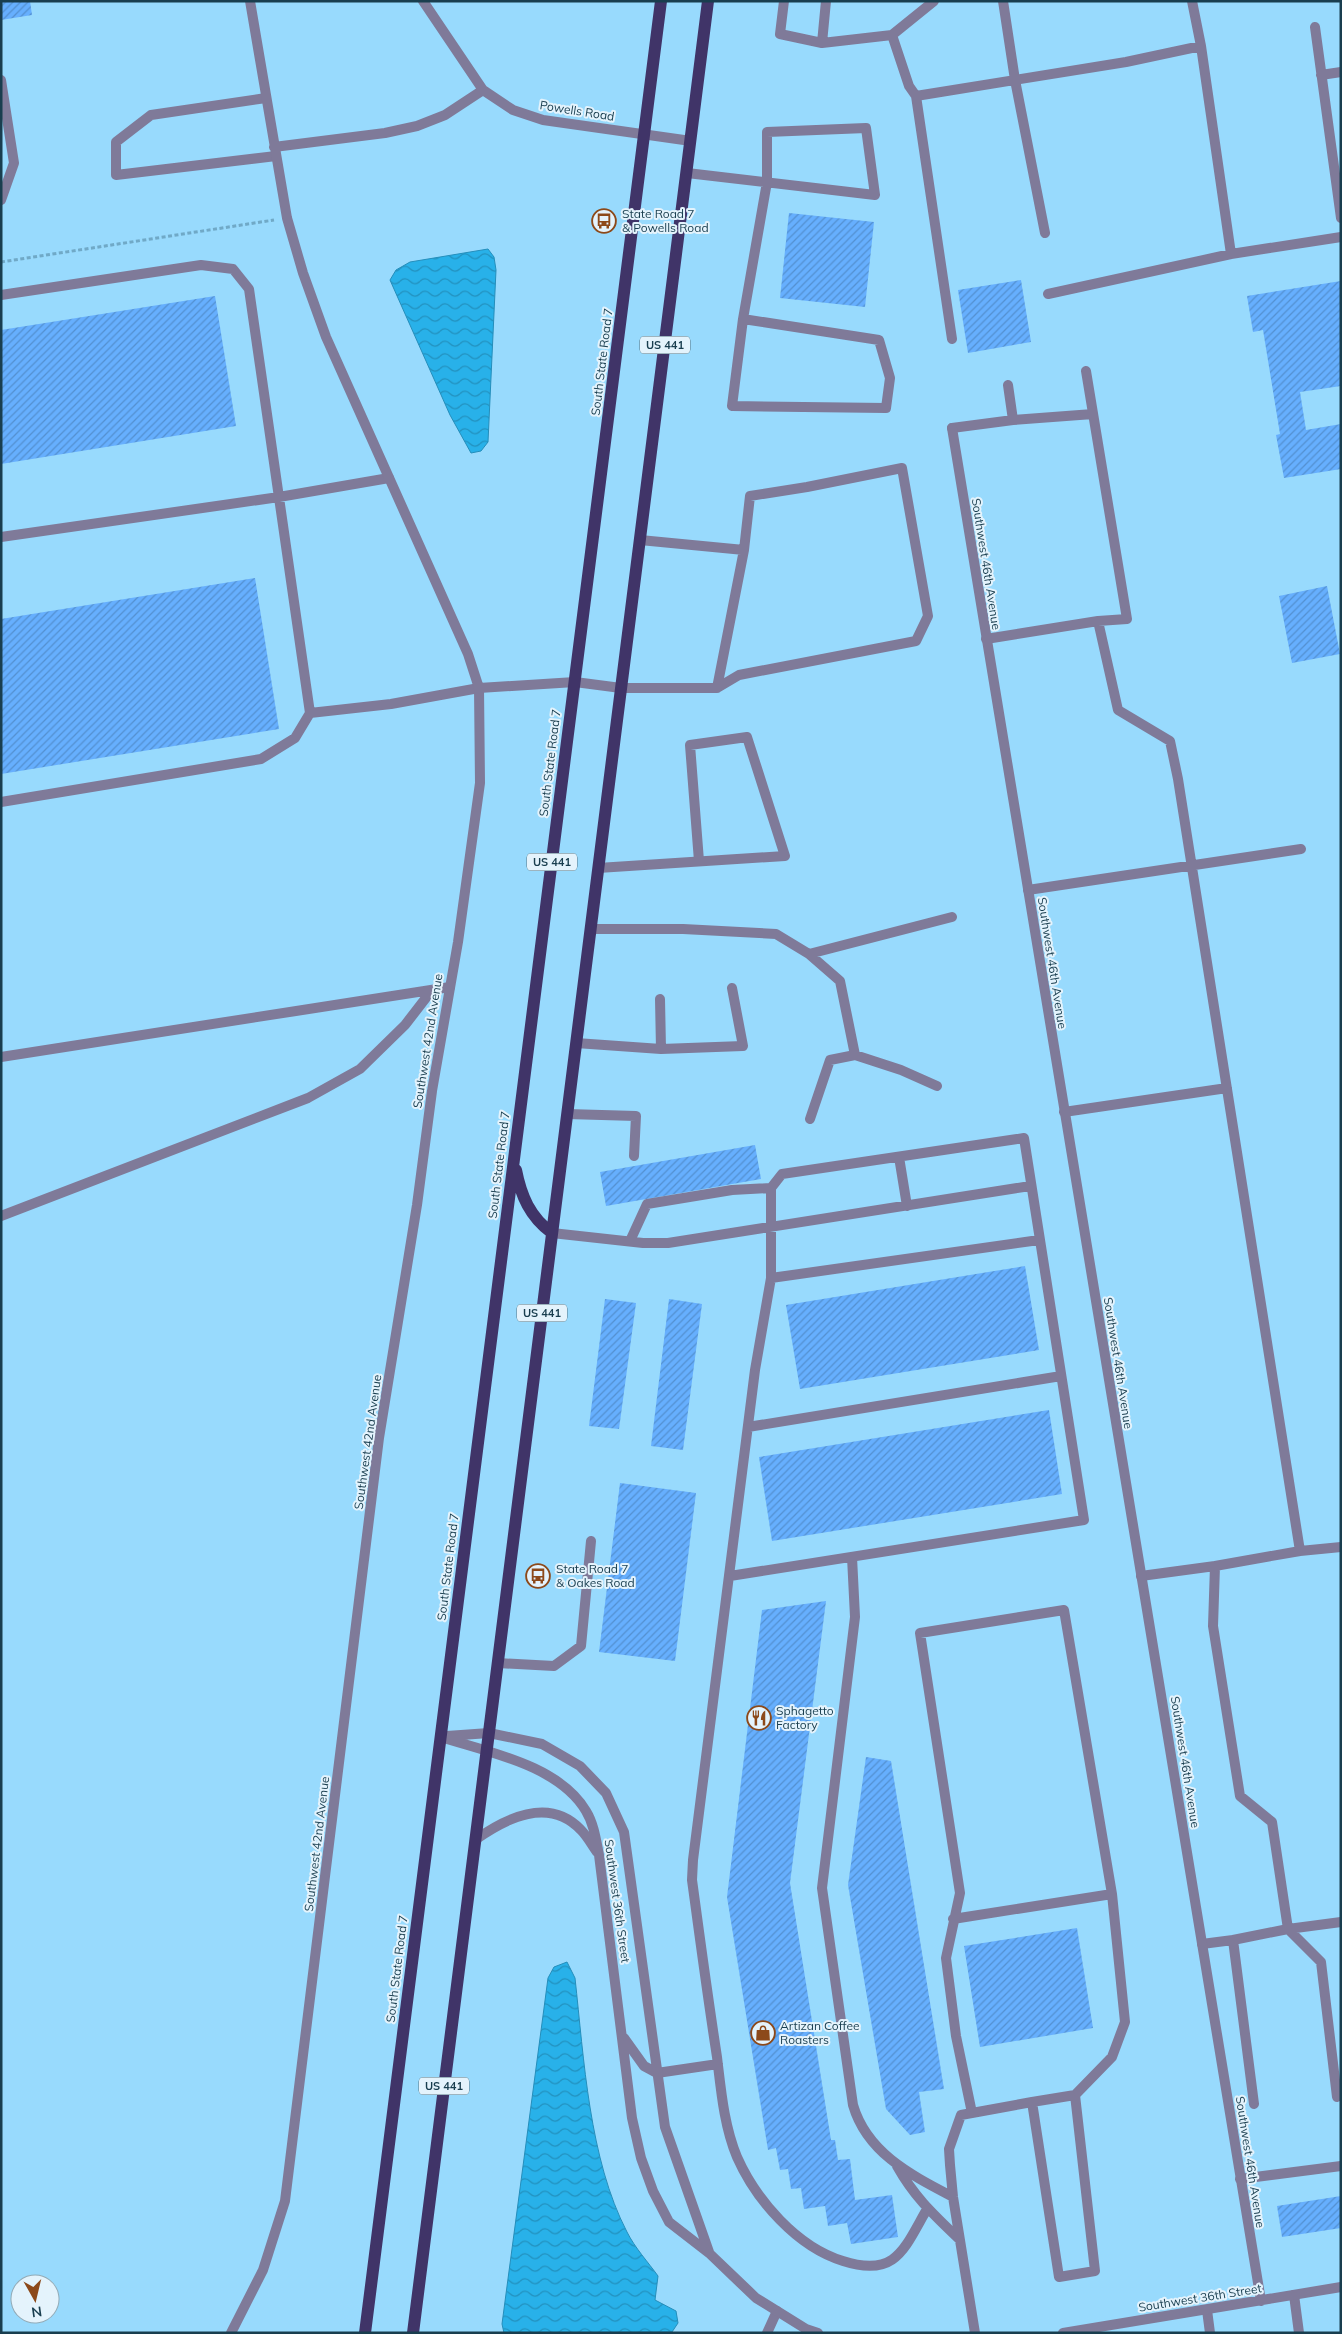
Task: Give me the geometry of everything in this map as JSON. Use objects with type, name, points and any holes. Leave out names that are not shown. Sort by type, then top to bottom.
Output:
[{"type":"main road","name":"South State Road 7","points":[[365,2333],[661,1]]},
{"type":"main road","name":"US 441","points":[[413,2333],[708,1]]},
{"type":"main road","points":[[514,1158],[520,1187],[528,1208],[539,1224],[552,1233]]},
{"type":"street","name":"Southwest 42nd Avenue","points":[[231,2333],[263,2270],[285,2201],[379,1438],[417,1206],[432,1091],[450,987],[480,783],[479,688],[468,654],[326,337],[286,218],[250,1]]},
{"type":"street","name":"Powells Road","points":[[423,1],[483,90],[513,110],[543,120],[691,141]]},
{"type":"street","points":[[784,1],[780,34],[822,42],[892,35],[934,1]]},
{"type":"street","points":[[822,42],[826,1]]},
{"type":"street","points":[[1003,1],[1015,80],[1045,233]]},
{"type":"street","points":[[1192,1],[1201,46],[1231,254]]},
{"type":"street","points":[[1315,27],[1341,218]]},
{"type":"street","points":[[892,35],[909,86],[916,96],[952,339]]},
{"type":"street","points":[[916,96],[1126,62],[1201,46]]},
{"type":"street","points":[[1321,75],[1341,72]]},
{"type":"street","points":[[1,80],[14,163],[1,200]]},
{"type":"street","points":[[266,98],[151,116],[116,142],[116,175],[275,152],[417,126],[445,115],[483,90]]},
{"type":"street","points":[[687,173],[766,182],[875,195],[866,128],[767,132],[766,182],[744,319],[732,406],[886,408],[890,378],[879,340],[744,319]]},
{"type":"street","points":[[1048,294],[1231,254],[1341,237]]},
{"type":"street","points":[[1,295],[201,265],[233,269],[249,289],[310,713],[295,738],[261,760],[1,802]]},
{"type":"street","points":[[986,639],[1098,621],[1127,619],[1086,371]]},
{"type":"street","points":[[1008,385],[1013,420],[1093,414]]},
{"type":"street","name":"Southwest 46th Avenue","points":[[1013,420],[952,428],[1261,2301]]},
{"type":"street","points":[[310,713],[391,704],[479,688],[575,682],[621,688],[717,688],[739,675],[916,641],[928,616],[902,468],[808,487],[750,496],[744,550],[717,688]]},
{"type":"street","points":[[1,537],[389,478]]},
{"type":"street","points":[[640,540],[744,550]]},
{"type":"street","points":[[1098,621],[1118,710],[1170,741],[1192,865],[1300,1551]]},
{"type":"street","points":[[598,868],[785,856],[747,736],[690,745],[699,861]]},
{"type":"street","points":[[1028,890],[1301,849]]},
{"type":"street","points":[[809,954],[952,918]]},
{"type":"street","points":[[590,929],[683,929],[776,934],[809,954],[840,981],[855,1055]]},
{"type":"street","points":[[1,1057],[450,987]]},
{"type":"street","points":[[576,1043],[661,1049],[743,1046],[732,988]]},
{"type":"street","points":[[1,1216],[308,1098],[360,1069],[405,1025],[432,990]]},
{"type":"street","points":[[660,999],[661,1049]]},
{"type":"street","points":[[810,1119],[830,1060],[855,1055],[901,1070],[937,1086]]},
{"type":"street","points":[[1064,1112],[1227,1088]]},
{"type":"street","points":[[567,1114],[636,1116],[634,1156]]},
{"type":"street","points":[[730,1576],[1084,1520],[1030,1186],[1024,1138],[782,1174],[771,1188],[771,1278],[755,1370],[692,1880],[726,2121],[737,2156],[750,2182],[772,2210],[799,2237],[831,2258],[858,2266],[879,2266],[896,2258],[906,2246],[927,2209]]},
{"type":"street","points":[[898,1157],[906,1206]]},
{"type":"street","points":[[552,1233],[630,1242],[668,1243],[1030,1186]]},
{"type":"street","points":[[630,1242],[647,1204],[732,1190],[771,1188]]},
{"type":"street","points":[[771,1278],[1039,1240]]},
{"type":"street","points":[[748,1428],[1060,1376]]},
{"type":"street","points":[[498,1663],[554,1666],[581,1646],[591,1541]]},
{"type":"street","points":[[1141,1576],[1215,1566],[1300,1551],[1341,1547]]},
{"type":"street","points":[[852,1557],[855,1617],[822,1888],[852,2106],[861,2127],[870,2140],[896,2165],[952,2197]]},
{"type":"street","points":[[1215,1566],[1213,1626],[1240,1796],[1272,1822],[1288,1929],[1321,1962],[1337,2097]]},
{"type":"street","points":[[972,2113],[956,2036],[946,1958],[960,1893],[920,1633],[1064,1610],[1112,1894],[1125,2022],[1112,2058],[1075,2095],[961,2115],[949,2149],[952,2197],[975,2333]]},
{"type":"street","name":"Southwest 36th Street","points":[[440,1737],[489,1733],[542,1744],[580,1766],[606,1794],[624,1832],[632,1874],[665,2128],[709,2252]]},
{"type":"street","name":"Southwest 36th Street","points":[[440,1737],[526,1764],[551,1778],[571,1793],[586,1810],[593,1826],[599,1855],[632,2118],[641,2158],[653,2191],[669,2222],[709,2252],[756,2298],[806,2329],[818,2333]]},
{"type":"street","points":[[475,1840],[497,1825],[518,1815],[552,1812],[568,1819],[582,1830],[599,1855]]},
{"type":"street","points":[[953,1919],[1112,1894]]},
{"type":"street","points":[[1202,1944],[1341,1922]]},
{"type":"street","points":[[1233,1940],[1254,2104]]},
{"type":"street","points":[[622,2035],[644,2066],[657,2073],[718,2064]]},
{"type":"street","points":[[1032,2102],[1058,2277],[1095,2271],[1075,2095]]},
{"type":"street","points":[[896,2165],[910,2190],[960,2240]]},
{"type":"street","points":[[1240,2179],[1341,2166]]},
{"type":"street","name":"Southwest 36th Street","points":[[1063,2333],[1341,2287]]},
{"type":"street","points":[[1294,2296],[1298,2333]]},
{"type":"street","points":[[1207,2310],[1210,2333]]},
{"type":"street","points":[[767,2333],[777,2311]]},
{"type":"path","points":[[1,262],[286,218]]},
{"type":"water","points":[[488,249],[494,257],[496,270],[488,442],[481,451],[471,453],[450,415],[390,280],[396,270],[410,262]]},
{"type":"water","points":[[567,1962],[575,1978],[585,2075],[596,2141],[604,2173],[614,2203],[627,2232],[658,2276],[655,2300],[676,2311],[678,2323],[672,2332],[504,2333],[502,2324],[548,1978],[554,1967]]},
{"type":"building","points":[[1,1],[30,1],[32,15],[1,20]]},
{"type":"building","points":[[789,213],[874,222],[865,307],[780,298]]},
{"type":"building","points":[[1021,280],[1031,342],[968,353],[958,290]]},
{"type":"building","points":[[1341,281],[1341,386],[1300,392],[1306,430],[1341,424],[1341,469],[1284,478],[1276,435],[1280,434],[1263,330],[1253,332],[1247,296]]},
{"type":"building","points":[[215,296],[236,426],[1,464],[1,330]]},
{"type":"building","points":[[255,578],[279,729],[1,774],[1,619]]},
{"type":"building","points":[[1327,586],[1340,654],[1292,663],[1279,596]]},
{"type":"building","points":[[755,1145],[761,1179],[606,1206],[600,1172]]},
{"type":"building","points":[[1025,1266],[1039,1350],[800,1389],[786,1305]]},
{"type":"building","points":[[605,1299],[636,1303],[619,1429],[589,1426]]},
{"type":"building","points":[[669,1299],[702,1304],[683,1450],[651,1446]]},
{"type":"building","points":[[1049,1410],[1062,1494],[772,1541],[759,1457]]},
{"type":"building","points":[[620,1483],[696,1493],[675,1661],[599,1652]]},
{"type":"building","points":[[826,1601],[790,1883],[831,2140],[835,2140],[838,2160],[850,2159],[855,2200],[892,2195],[898,2237],[851,2244],[847,2223],[828,2226],[825,2206],[804,2209],[801,2188],[791,2189],[788,2169],[780,2170],[776,2148],[768,2150],[727,1897],[762,1610]]},
{"type":"building","points":[[866,1757],[891,1761],[944,2089],[919,2092],[925,2132],[910,2135],[886,2109],[848,1885]]},
{"type":"building","points":[[1077,1928],[1093,2028],[980,2047],[964,1946]]},
{"type":"building","points":[[1341,2196],[1341,2228],[1282,2237],[1277,2206]]},
{"type":"place","name":"State Road 7 & Powells Road","points":[[604,221]]},
{"type":"place","name":"State Road 7 & Oakes Road","points":[[538,1576]]},
{"type":"place","name":"Sphagetto Factory","points":[[759,1718]]},
{"type":"place","name":"Artizan Coffee Roasters","points":[[763,2033]]}]
